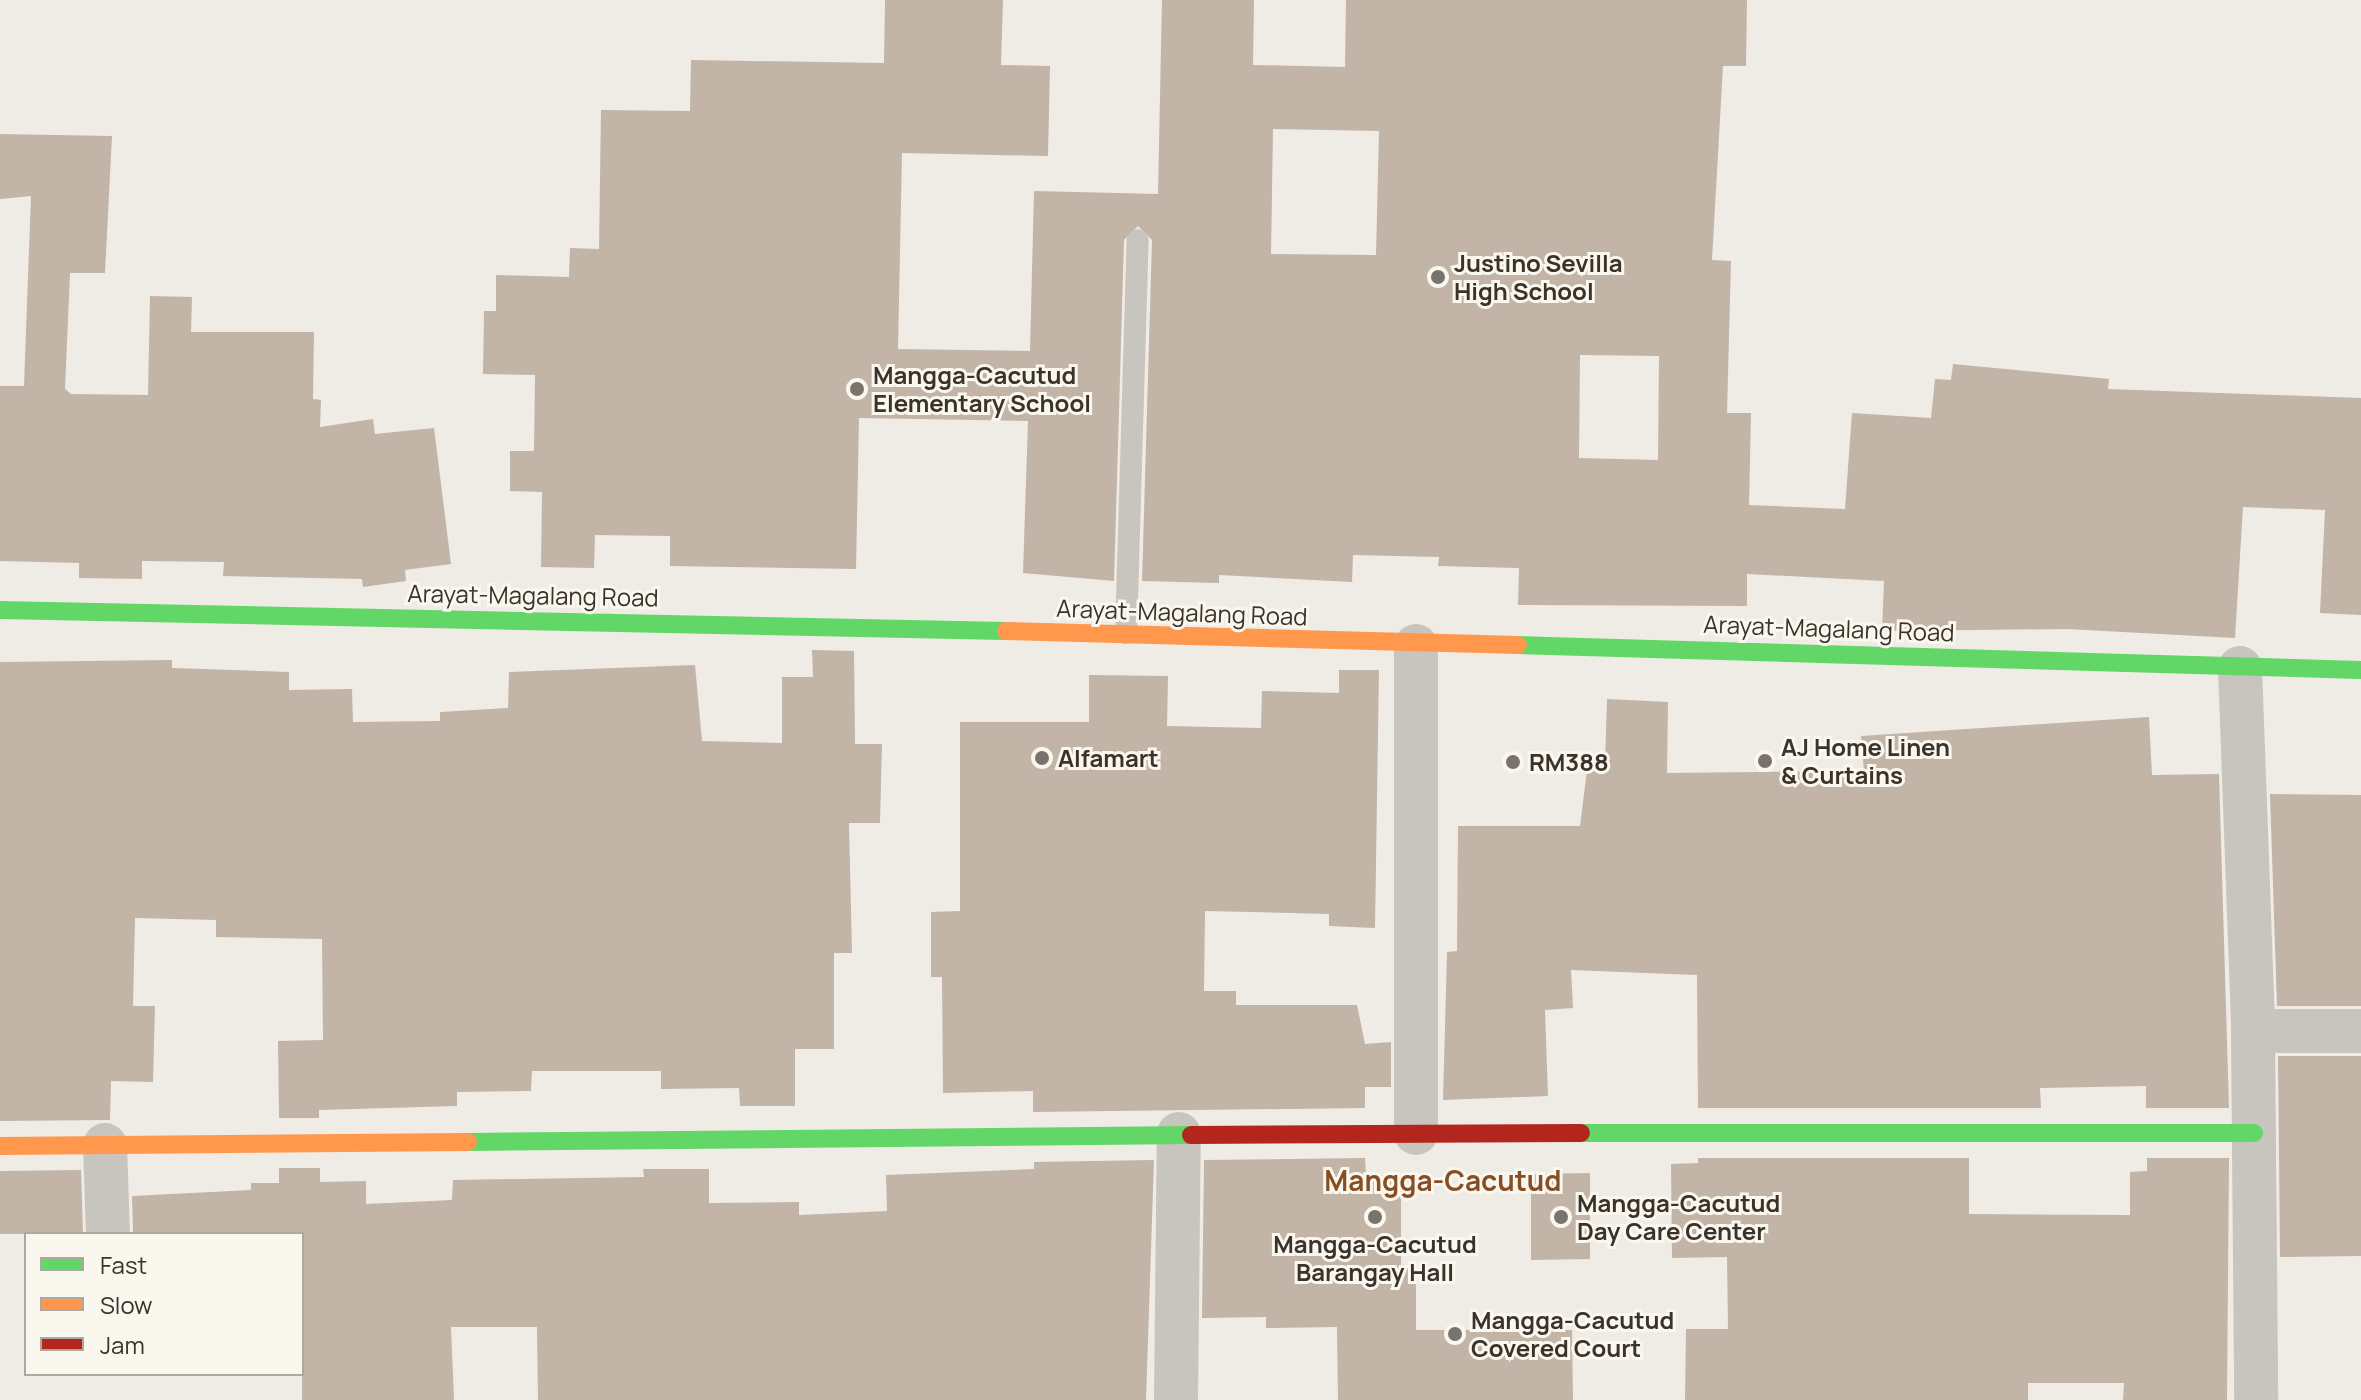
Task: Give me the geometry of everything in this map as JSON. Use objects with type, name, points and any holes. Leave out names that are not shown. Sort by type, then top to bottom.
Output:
[{"type":"main road","name":"Arayat-Magalang Road","points":[[0,610],[1126,633],[1416,646],[1710,649],[2361,670]]},
{"type":"main road","points":[[0,1146],[1179,1134],[2254,1133]]},
{"type":"street","points":[[1416,646],[1416,1133]]},
{"type":"street","points":[[2240,668],[2253,1031],[2256,1400]]},
{"type":"street","points":[[2253,1031],[2361,1031]]},
{"type":"street","points":[[1176,1400],[1179,1134]]},
{"type":"street","points":[[105,1145],[108,1232]]},
{"type":"lane","points":[[1126,633],[1138,240]]},
{"type":"building","points":[[885,0],[1003,0],[1001,65],[1050,66],[1048,156],[902,153],[898,349],[1030,351],[1034,191],[1158,194],[1162,0],[1254,0],[1253,65],[1345,67],[1346,0],[1747,0],[1746,66],[1723,66],[1712,260],[1731,261],[1727,413],[1751,413],[1749,505],[1845,509],[1852,413],[1931,418],[1935,379],[1951,380],[1953,364],[2109,379],[2108,389],[2361,398],[2361,615],[2320,613],[2325,510],[2243,507],[2235,638],[2067,629],[1882,631],[1884,581],[1747,574],[1747,606],[1518,605],[1519,568],[1438,566],[1439,557],[1353,555],[1352,582],[1219,575],[1219,583],[1142,581],[1152,240],[1138,226],[1124,240],[1114,581],[1023,573],[1028,421],[859,418],[856,569],[670,566],[670,536],[595,535],[594,568],[541,567],[542,492],[510,491],[510,451],[534,451],[535,375],[483,374],[484,311],[496,311],[496,275],[569,277],[570,248],[599,249],[601,110],[690,111],[691,60],[884,63]],"holes":[[[1273,129],[1379,131],[1376,255],[1271,254]],[[1580,355],[1659,356],[1658,460],[1579,458]]]},
{"type":"building","points":[[0,134],[112,136],[105,273],[70,273],[65,389],[71,394],[148,395],[150,296],[192,297],[191,332],[314,332],[313,399],[321,400],[320,427],[373,419],[375,434],[434,428],[451,564],[405,570],[406,581],[363,587],[362,579],[223,576],[224,562],[142,561],[142,579],[79,578],[79,563],[0,561],[0,386],[24,386],[31,196],[0,199]]},
{"type":"building","points":[[812,650],[854,651],[855,744],[882,744],[880,823],[849,823],[852,953],[834,953],[834,1049],[795,1049],[795,1106],[740,1106],[739,1088],[661,1089],[661,1071],[532,1071],[531,1091],[457,1092],[457,1106],[319,1110],[319,1118],[279,1118],[278,1041],[323,1040],[322,939],[216,937],[216,920],[135,918],[133,1006],[155,1006],[153,1082],[111,1081],[110,1120],[0,1121],[0,662],[172,660],[172,668],[289,672],[289,690],[352,689],[353,722],[440,721],[440,712],[508,708],[509,672],[695,665],[702,741],[782,743],[782,677],[813,677]]},
{"type":"building","points":[[1339,670],[1379,670],[1375,928],[1329,926],[1329,914],[1205,911],[1204,991],[1236,991],[1236,1005],[1357,1005],[1365,1044],[1391,1042],[1391,1087],[1365,1087],[1365,1108],[1033,1112],[1033,1091],[943,1093],[942,977],[931,977],[931,912],[960,911],[960,722],[1089,722],[1089,675],[1168,676],[1167,726],[1261,728],[1262,691],[1339,693]]},
{"type":"building","points":[[1607,699],[1668,702],[1667,773],[1864,771],[1861,736],[2149,717],[2152,775],[2219,774],[2229,1108],[2146,1108],[2146,1086],[2040,1088],[2041,1108],[1698,1108],[1697,975],[1571,970],[1573,1008],[1545,1010],[1548,1096],[1443,1100],[1447,952],[1457,951],[1458,826],[1580,826],[1588,762],[1605,763]]},
{"type":"building","points":[[2270,794],[2361,795],[2361,1006],[2277,1006]]},
{"type":"building","points":[[2278,1056],[2361,1056],[2361,1256],[2280,1257]]},
{"type":"building","points":[[1365,1158],[1366,1175],[1401,1176],[1401,1268],[1416,1268],[1416,1330],[1572,1330],[1573,1400],[1338,1400],[1337,1327],[1266,1328],[1266,1317],[1202,1318],[1204,1160]]},
{"type":"building","points":[[1698,1158],[1969,1158],[1969,1214],[2130,1215],[2130,1172],[2147,1171],[2147,1158],[2229,1158],[2227,1400],[2123,1400],[2124,1383],[2028,1383],[2028,1400],[1685,1400],[1686,1329],[1728,1329],[1727,1257],[1672,1258],[1671,1164],[1698,1163]]},
{"type":"building","points":[[1154,1160],[1146,1400],[538,1400],[537,1327],[451,1327],[454,1400],[302,1400],[304,1232],[133,1232],[132,1196],[251,1190],[251,1183],[279,1183],[279,1168],[320,1168],[320,1182],[366,1181],[366,1204],[452,1200],[453,1180],[644,1177],[643,1169],[709,1169],[709,1203],[799,1202],[799,1215],[887,1211],[886,1175],[1034,1169],[1034,1162]]},
{"type":"building","points":[[81,1170],[83,1232],[0,1234],[0,1171]]},
{"type":"building","name":"Mangga-Cacutud Day Care Center","points":[[1590,1173],[1590,1259],[1531,1260],[1531,1174]]},
{"type":"traffic: fast","points":[[0,610],[1006,631]]},
{"type":"traffic: fast","points":[[1518,645],[2361,670]]},
{"type":"traffic: fast","points":[[1581,1133],[2254,1133]]},
{"type":"traffic: fast","points":[[468,1142],[1191,1135]]},
{"type":"traffic: slow","points":[[1006,631],[1518,645]]},
{"type":"traffic: slow","points":[[0,1146],[468,1142]]},
{"type":"traffic: jam","points":[[1191,1135],[1581,1133]]},
{"type":"place","name":"Justino Sevilla High School","points":[[1438,277]]},
{"type":"place","name":"Mangga-Cacutud Elementary School","points":[[857,389]]},
{"type":"place","name":"Alfamart","points":[[1042,758]]},
{"type":"place","name":"AJ Home Linen & Curtains","points":[[1765,761]]},
{"type":"place","name":"RM388","points":[[1513,762]]},
{"type":"place","name":"Mangga-Cacutud Barangay Hall","points":[[1375,1217]]},
{"type":"place","name":"Mangga-Cacutud Day Care Center","points":[[1561,1217]]},
{"type":"place","name":"Mangga-Cacutud Covered Court","points":[[1455,1334]]},
{"type":"district","name":"Mangga-Cacutud","points":[[1443,1180]]}]
